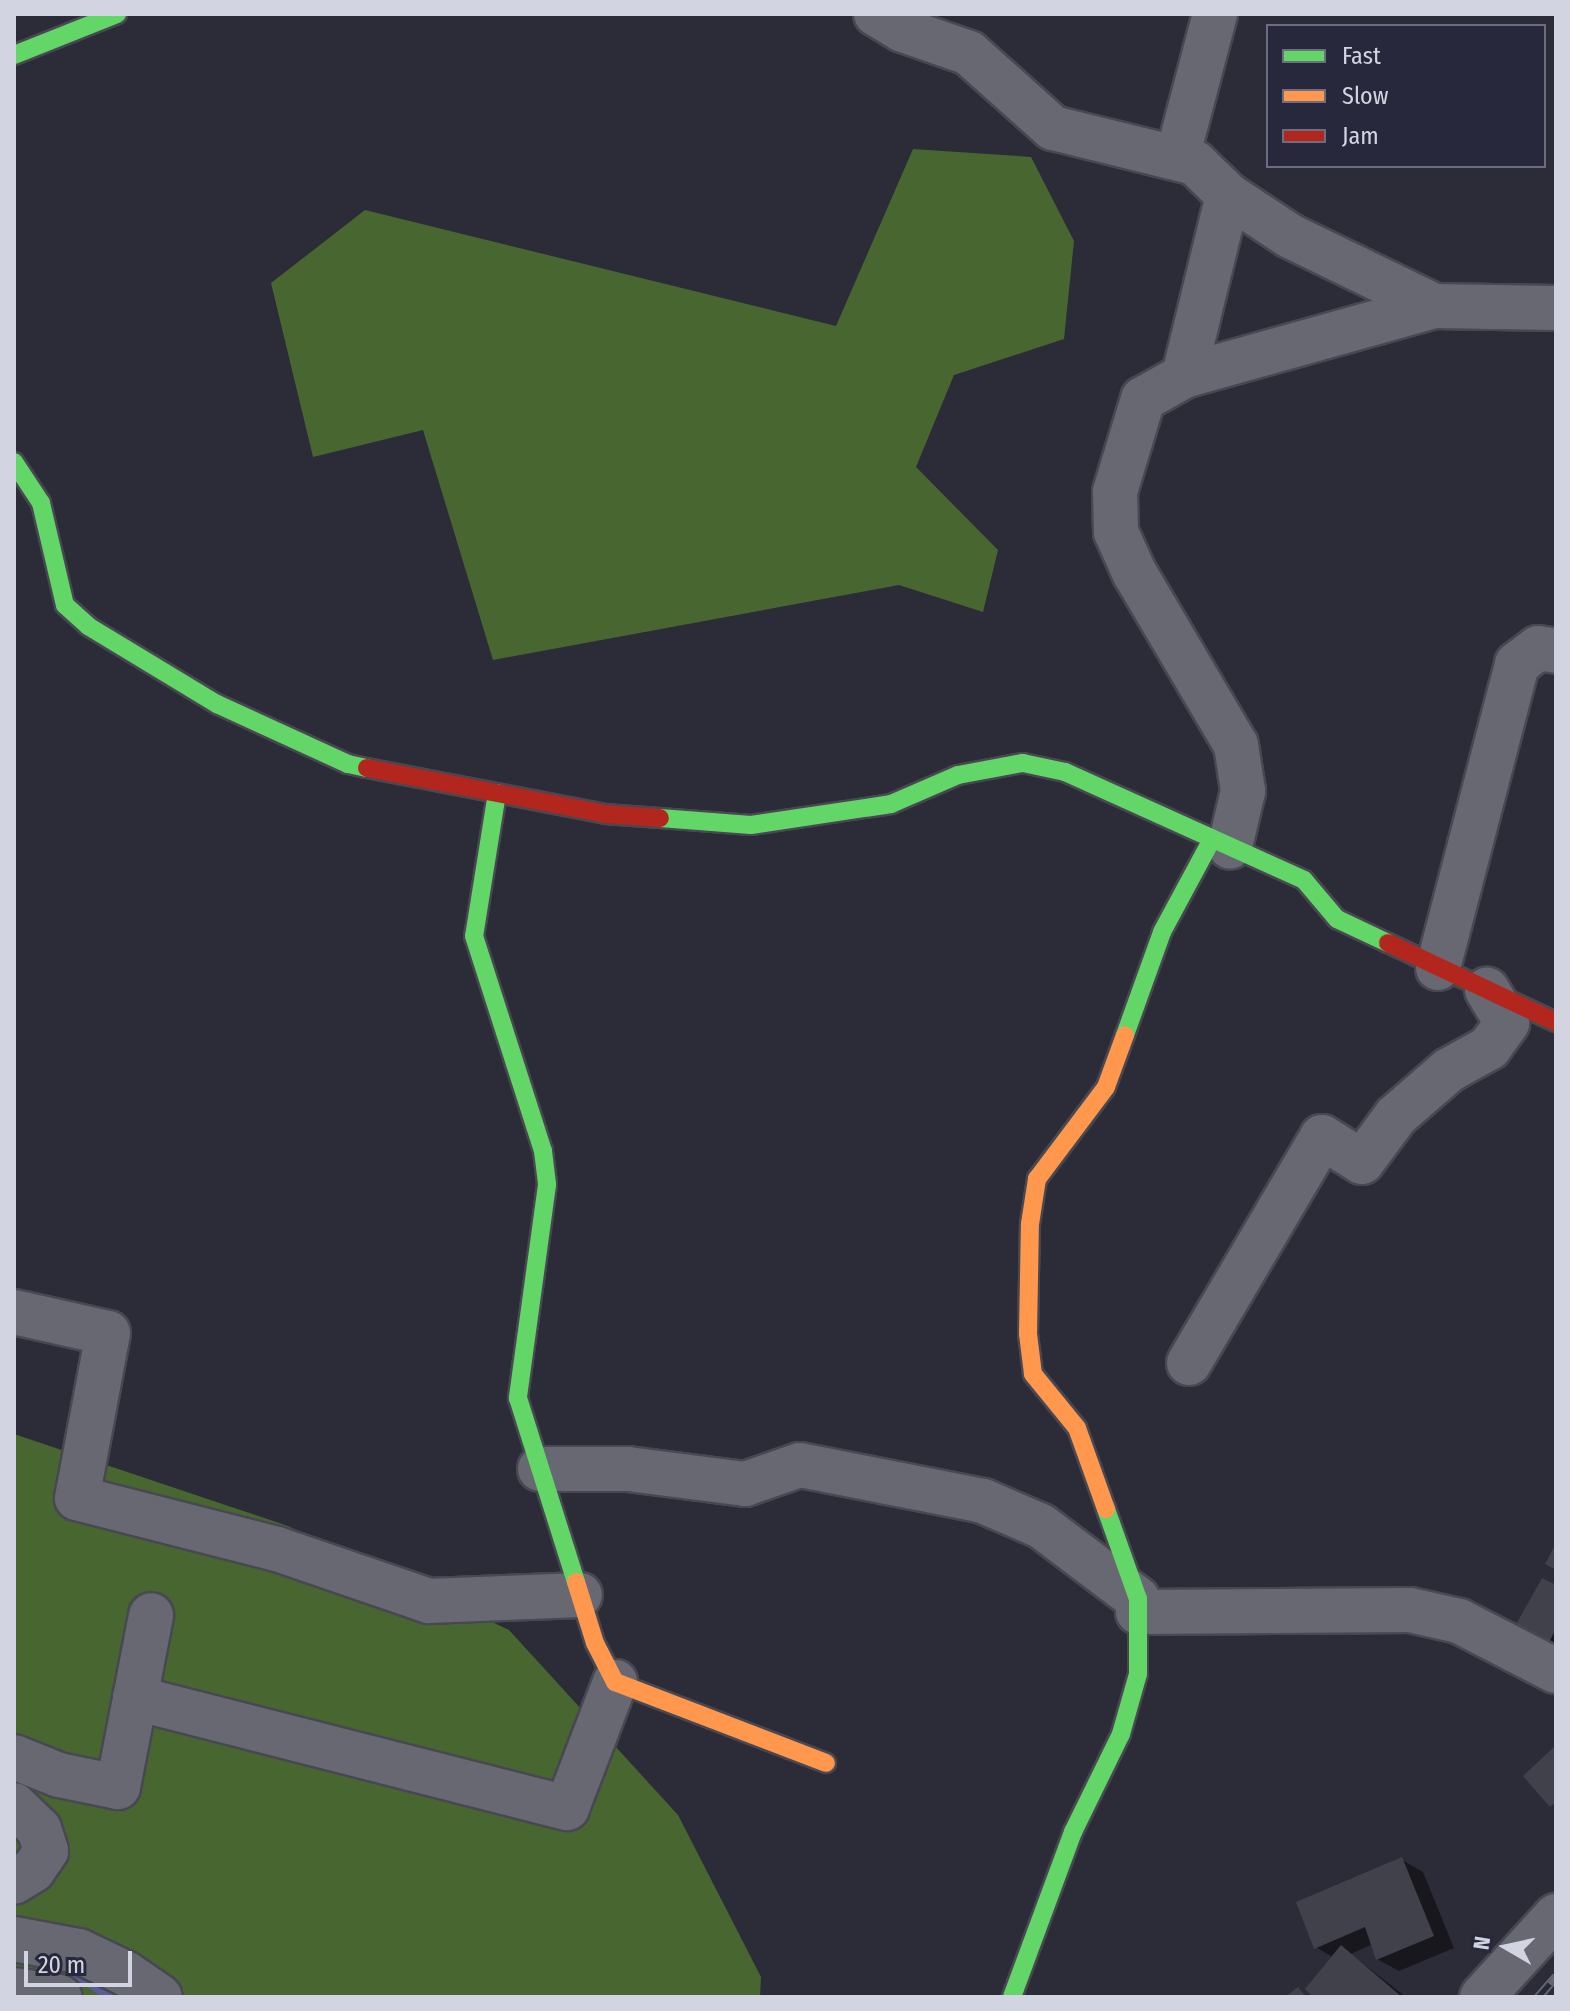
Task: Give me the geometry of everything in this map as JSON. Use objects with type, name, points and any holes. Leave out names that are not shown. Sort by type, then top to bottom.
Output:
[{"type":"street","points":[[14,55],[117,14]]},
{"type":"street","points":[[876,14],[903,30],[969,53],[1053,128],[1195,163],[1228,195],[1290,236],[1434,306]]},
{"type":"street","points":[[1177,158],[1215,14]]},
{"type":"street","points":[[1184,376],[1228,195]]},
{"type":"street","points":[[1012,1997],[1063,1858],[1121,1734],[1138,1674],[1138,1606],[1077,1428],[1033,1374],[1028,1334],[1030,1224],[1037,1179],[1106,1087],[1162,932],[1221,843],[1243,791],[1236,745],[1134,572],[1116,532],[1115,492],[1143,399],[1184,376],[1434,306],[1556,308]]},
{"type":"street","points":[[14,462],[41,503],[65,605],[88,626],[217,704],[348,764],[605,814],[751,825],[891,804],[958,775],[1023,763],[1065,772],[1304,880],[1337,919],[1556,1022]]},
{"type":"street","points":[[1438,968],[1517,664],[1538,648],[1556,651]]},
{"type":"street","points":[[497,793],[474,936],[543,1151],[547,1185],[518,1398],[595,1643],[615,1682],[826,1763]]},
{"type":"street","points":[[1189,1363],[1322,1137],[1362,1162],[1396,1116],[1449,1070],[1489,1048],[1507,1023],[1487,990]]},
{"type":"street","points":[[14,1312],[108,1333],[77,1498],[277,1549],[429,1601],[580,1595]]},
{"type":"street","points":[[540,1469],[628,1469],[745,1484],[800,1465],[983,1501],[1041,1526],[1138,1606],[1410,1610],[1459,1621],[1556,1671]]},
{"type":"street","points":[[14,1757],[59,1775],[118,1787],[151,1615]]},
{"type":"street","points":[[135,1698],[567,1808],[615,1682]]},
{"type":"street","points":[[14,1805],[39,1829],[46,1851],[33,1870],[14,1882]]},
{"type":"street","points":[[1482,1997],[1556,1916]]},
{"type":"street","points":[[14,1939],[79,1951],[125,1973],[160,1997]]},
{"type":"street","points":[[14,1990],[59,1997]]},
{"type":"green space","points":[[913,149],[1031,157],[1074,241],[1064,339],[954,375],[916,467],[998,550],[983,612],[899,585],[493,660],[423,430],[313,457],[271,283],[365,210],[836,326]]},
{"type":"green space","points":[[14,1434],[288,1526],[509,1630],[678,1815],[761,1977],[760,1997],[21,1997],[14,1992]]},
{"type":"building","points":[[1556,1543],[1556,1570],[1545,1564]]},
{"type":"building","points":[[1542,1578],[1556,1585],[1556,1629],[1547,1646],[1514,1628]]},
{"type":"building","points":[[1556,1745],[1556,1802],[1550,1807],[1523,1776]]},
{"type":"building","points":[[1402,1857],[1434,1936],[1376,1960],[1365,1927],[1314,1949],[1296,1902]]},
{"type":"building","points":[[1341,1945],[1402,1997],[1313,1997],[1305,1989]]},
{"type":"building","points":[[1298,1987],[1306,1997],[1285,1997]]},
{"type":"waterway","points":[[77,1973],[112,1997]]},
{"type":"railway","points":[[1538,1997],[1556,1976]]},
{"type":"traffic: fast","points":[[14,55],[117,14]]},
{"type":"traffic: fast","points":[[14,462],[41,503],[65,605],[88,626],[217,704],[348,764],[367,768]]},
{"type":"traffic: fast","points":[[660,818],[751,825],[891,804],[958,775],[1023,763],[1065,772],[1304,880],[1337,919],[1388,943]]},
{"type":"traffic: fast","points":[[497,793],[474,936],[543,1151],[547,1185],[518,1398],[576,1582]]},
{"type":"traffic: fast","points":[[1125,1035],[1162,932],[1212,839]]},
{"type":"traffic: fast","points":[[1012,1997],[1073,1832],[1121,1734],[1138,1674],[1138,1599],[1106,1509]]},
{"type":"traffic: slow","points":[[1106,1509],[1077,1428],[1033,1374],[1028,1334],[1030,1224],[1037,1179],[1106,1087],[1125,1035]]},
{"type":"traffic: slow","points":[[576,1582],[595,1643],[615,1682],[826,1763]]},
{"type":"traffic: jam","points":[[367,768],[605,814],[660,818]]},
{"type":"traffic: jam","points":[[1388,943],[1556,1022]]}]
